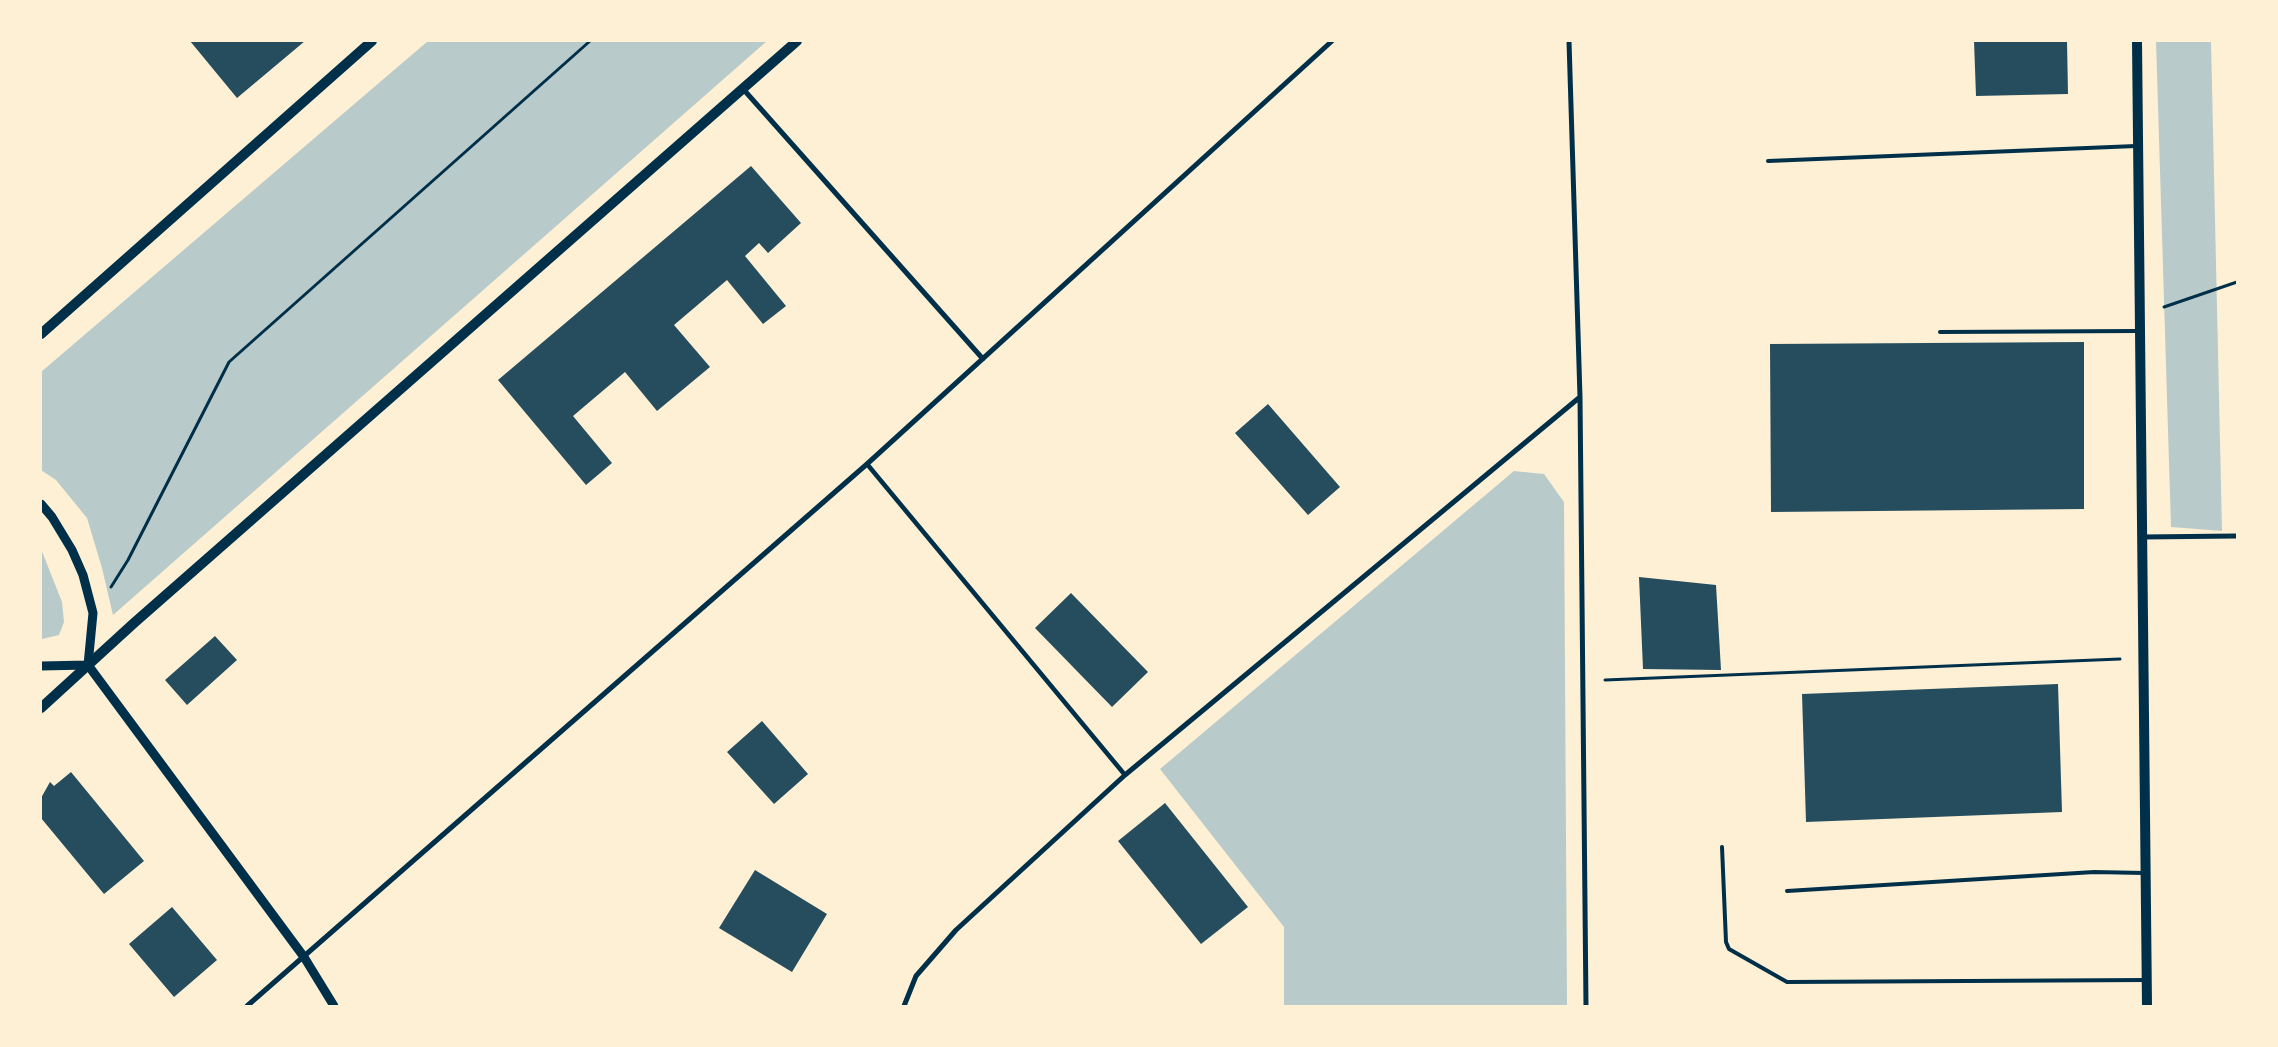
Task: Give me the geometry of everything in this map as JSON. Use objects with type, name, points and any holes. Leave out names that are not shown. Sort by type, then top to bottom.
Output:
[{"type":"main road","points":[[41,334],[372,41]]},
{"type":"main road","points":[[41,708],[798,41]]},
{"type":"main road","points":[[2137,41],[2147,1006]]},
{"type":"street","points":[[248,1006],[867,464],[1332,41]]},
{"type":"street","points":[[1569,41],[1580,397],[1586,1006]]},
{"type":"street","points":[[744,90],[983,359]]},
{"type":"street","points":[[904,1006],[916,976],[956,930],[1125,775],[1580,397]]},
{"type":"street","points":[[867,464],[1125,775]]},
{"type":"street","points":[[41,504],[52,516],[72,550],[83,575],[93,613],[88,665],[304,957],[334,1006]]},
{"type":"street","points":[[2142,537],[2237,536]]},
{"type":"street","points":[[41,666],[88,665]]},
{"type":"lane","points":[[1768,161],[2138,146]]},
{"type":"lane","points":[[1940,332],[2141,331]]},
{"type":"lane","points":[[1722,847],[1726,942],[1729,948],[1787,982],[2146,980]]},
{"type":"lane","points":[[1787,891],[2094,872],[2147,873]]},
{"type":"path","points":[[93,613],[128,560],[229,362],[590,41]]},
{"type":"path","points":[[2140,315],[2237,282]]},
{"type":"path","points":[[1582,681],[2144,658]]},
{"type":"shaded area","points":[[428,41],[767,41],[113,615],[102,568],[87,518],[56,480],[41,470],[41,372]]},
{"type":"shaded area","points":[[2156,41],[2211,41],[2222,531],[2171,527]]},
{"type":"shaded area","points":[[1514,471],[1544,474],[1564,502],[1567,1006],[1284,1006],[1284,927],[1160,769]]},
{"type":"shaded area","points":[[41,549],[62,602],[64,622],[59,635],[42,639]]},
{"type":"building","points":[[190,41],[305,41],[237,98]]},
{"type":"building","points":[[1974,41],[2067,41],[2068,94],[1976,96]]},
{"type":"building","points":[[751,166],[801,223],[768,253],[759,243],[745,256],[786,306],[763,324],[727,280],[674,325],[710,367],[657,411],[625,372],[573,416],[612,463],[586,485],[498,380]]},
{"type":"building","points":[[2084,342],[2084,509],[1771,512],[1770,344]]},
{"type":"building","points":[[1268,404],[1340,487],[1308,515],[1235,433]]},
{"type":"building","points":[[1639,577],[1716,585],[1721,670],[1643,669]]},
{"type":"building","points":[[1071,593],[1148,672],[1112,707],[1035,628]]},
{"type":"building","points":[[215,636],[237,660],[187,705],[165,680]]},
{"type":"building","points":[[2058,684],[2062,812],[1806,822],[1802,694]]},
{"type":"building","points":[[762,721],[808,774],[774,804],[727,752]]},
{"type":"building","points":[[71,772],[144,861],[104,894],[41,818],[41,798],[50,782],[54,786]]},
{"type":"building","points":[[1165,803],[1248,907],[1201,944],[1118,841]]},
{"type":"building","points":[[755,870],[827,914],[792,972],[719,928]]},
{"type":"building","points":[[172,907],[217,960],[174,997],[129,944]]}]
